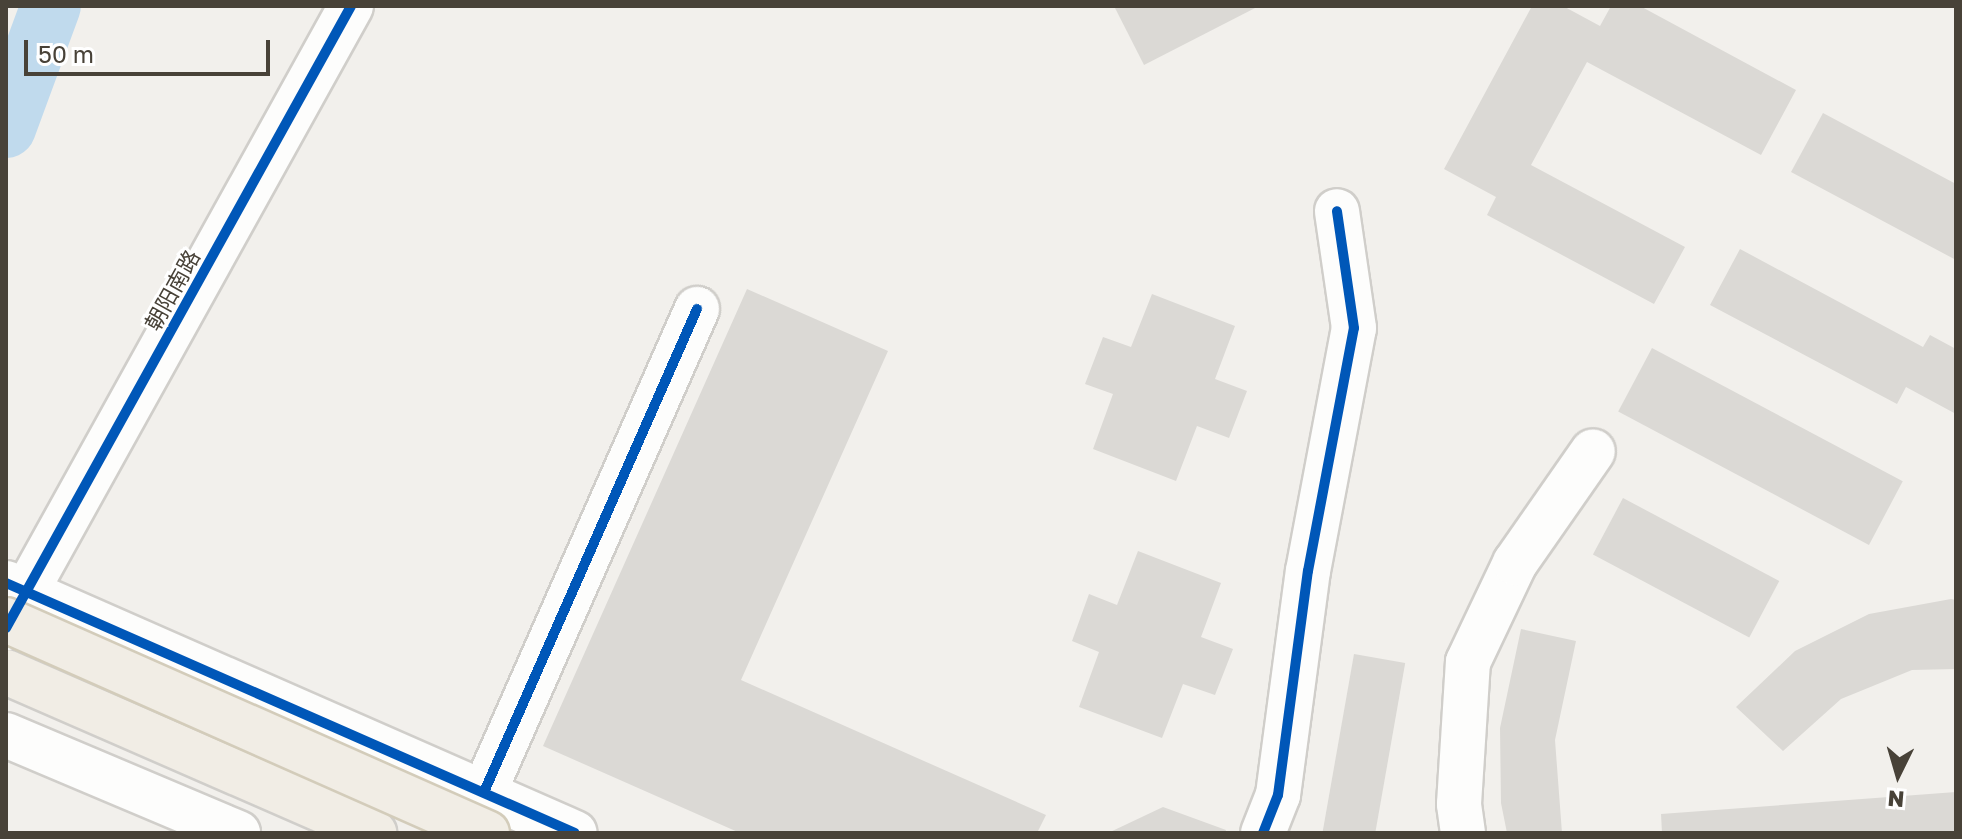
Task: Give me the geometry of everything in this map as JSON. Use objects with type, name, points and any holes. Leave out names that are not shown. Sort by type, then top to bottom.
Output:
[{"type":"main road","points":[[12,606],[486,813]]},
{"type":"main road","points":[[6,672],[374,833]]},
{"type":"street","name":"朝阳南路","points":[[12,606],[351,6]]},
{"type":"street","points":[[1263,833],[1278,795],[1308,571],[1354,328],[1337,211]]},
{"type":"street","points":[[575,833],[486,813],[697,309]]},
{"type":"street","points":[[1463,833],[1459,804],[1468,662],[1515,563],[1593,451]]},
{"type":"street","points":[[6,735],[238,833]]},
{"type":"building","points":[[1114,6],[1259,6],[1144,65]]},
{"type":"building","points":[[1532,6],[1563,6],[1600,26],[1611,6],[1640,6],[1796,90],[1761,155],[1587,62],[1531,165],[1685,247],[1654,304],[1487,215],[1496,197],[1444,169]]},
{"type":"building","points":[[1823,113],[1956,184],[1956,260],[1791,172]]},
{"type":"building","points":[[1740,249],[1923,347],[1930,335],[1956,349],[1956,414],[1906,387],[1897,404],[1710,305]]},
{"type":"building","points":[[747,289],[888,351],[741,680],[1046,815],[1037,833],[740,833],[543,746]]},
{"type":"building","points":[[1152,294],[1235,326],[1215,379],[1247,391],[1229,438],[1197,426],[1176,481],[1093,449],[1113,394],[1085,384],[1103,337],[1131,347]]},
{"type":"building","points":[[1652,348],[1903,481],[1869,545],[1618,412]]},
{"type":"building","points":[[1623,498],[1779,581],[1749,638],[1593,555]]},
{"type":"building","points":[[1138,551],[1221,583],[1201,637],[1233,649],[1215,695],[1183,684],[1162,738],[1079,707],[1099,652],[1072,641],[1089,594],[1117,605]]},
{"type":"building","points":[[1956,600],[1956,669],[1912,670],[1841,699],[1783,751],[1736,707],[1795,651],[1869,614]]},
{"type":"building","points":[[1521,629],[1576,641],[1555,740],[1562,833],[1507,833],[1501,803],[1500,728]]},
{"type":"building","points":[[1354,654],[1405,663],[1375,833],[1322,833]]},
{"type":"building","points":[[1956,792],[1956,833],[1662,833],[1661,814]]},
{"type":"building","points":[[1163,807],[1226,830],[1225,833],[1108,833]]},
{"type":"waterway","points":[[6,128],[51,6]]},
{"type":"cycle path","points":[[6,628],[351,6]]},
{"type":"cycle path","points":[[1263,833],[1278,795],[1308,571],[1354,328],[1337,211]]},
{"type":"cycle path","points":[[484,792],[697,309]]},
{"type":"cycle path","points":[[6,583],[575,833]]}]
